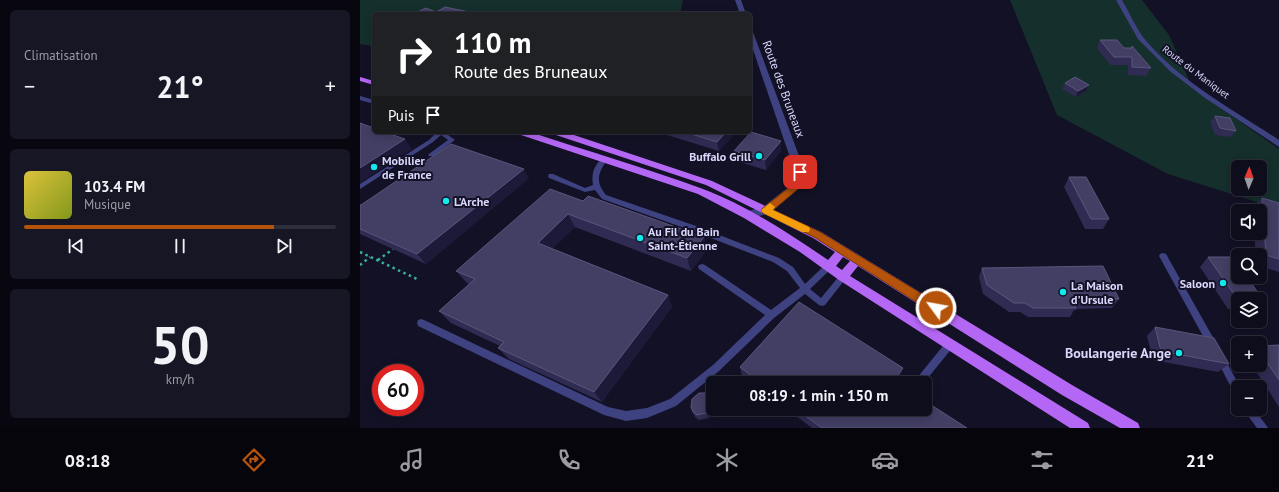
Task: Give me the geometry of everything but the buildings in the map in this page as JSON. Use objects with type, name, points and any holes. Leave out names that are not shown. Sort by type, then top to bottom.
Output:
[{"type":"main road","points":[[360,75],[372,77]]},
{"type":"main road","points":[[360,79],[372,83]]},
{"type":"main road","points":[[527,134],[701,192],[748,215],[829,266],[843,277],[1083,428]]},
{"type":"main road","points":[[562,134],[709,183],[817,235],[1067,390],[1133,428]]},
{"type":"main road","points":[[829,266],[842,251]]},
{"type":"main road","points":[[843,277],[857,260]]},
{"type":"street","points":[[738,0],[742,12]]},
{"type":"street","name":"Route du Maniquet","points":[[1119,0],[1142,41],[1160,59],[1191,83],[1279,144]]},
{"type":"street","name":"Route des Bruneaux","points":[[752,37],[800,172],[795,187],[766,210]]},
{"type":"street","points":[[748,215],[766,210]]},
{"type":"lane","points":[[360,98],[372,101]]},
{"type":"lane","points":[[360,187],[437,134]]},
{"type":"lane","points":[[431,155],[452,140],[443,134]]},
{"type":"lane","points":[[604,160],[596,170],[595,178],[596,187],[604,197],[693,228],[776,260],[790,269],[805,289],[822,303],[843,277]]},
{"type":"lane","points":[[551,176],[585,190],[596,187]]},
{"type":"lane","points":[[1163,256],[1231,380]]},
{"type":"lane","points":[[421,323],[607,412],[626,416],[646,413],[673,403],[716,368],[771,315],[805,289],[829,266]]},
{"type":"lane","points":[[702,267],[771,315]]},
{"type":"lane","points":[[924,376],[950,344]]},
{"type":"lane","points":[[1254,416],[1263,428]]},
{"type":"path","points":[[378,260],[393,249]]},
{"type":"path","points":[[360,252],[419,280]]},
{"type":"path","points":[[360,265],[370,257]]},
{"type":"green space","points":[[360,0],[683,0],[680,12],[372,12],[372,46],[360,44]]},
{"type":"green space","points":[[1010,0],[1142,0],[1169,35],[1193,89],[1279,149],[1279,209],[1238,196],[1267,196],[1267,160],[1231,160],[1231,194],[1168,174],[1057,115]]},
{"type":"slow traffic","points":[[770,207],[766,210],[806,229]]},
{"type":"place","name":"Buffalo Grill","points":[[759,156]]},
{"type":"place","name":"Mobilier de France","points":[[374,167]]},
{"type":"place","name":"L'Arche","points":[[446,201]]},
{"type":"place","name":"Au Fil du Bain Saint-Étienne","points":[[640,238]]},
{"type":"place","name":"Saloon","points":[[1223,283]]},
{"type":"place","name":"La Maison d'Ursule","points":[[1063,292]]},
{"type":"place","name":"Boulangerie Ange","points":[[1179,353]]},
{"type":"route","points":[[800,172],[795,187],[766,210],[817,235],[936,308]]}]
